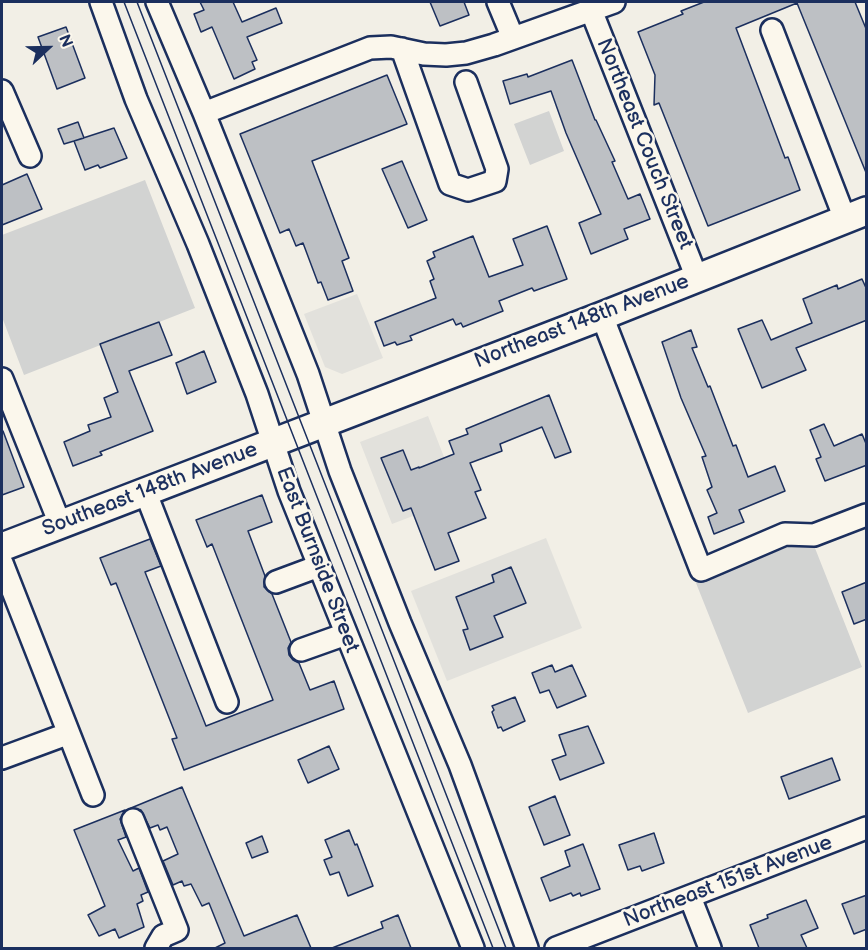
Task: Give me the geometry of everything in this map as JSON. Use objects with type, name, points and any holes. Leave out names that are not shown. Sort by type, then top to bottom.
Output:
[{"type":"main road","name":"Northeast 148th Avenue","points":[[298,433],[856,215]]},
{"type":"main road","name":"Southeast 148th Avenue","points":[[2,547],[298,433]]},
{"type":"street","name":"East Burnside Street","points":[[101,2],[136,99],[198,244],[257,394],[289,491],[473,948]]},
{"type":"street","points":[[158,2],[308,374],[340,471],[395,612],[460,765],[526,948]]},
{"type":"street","points":[[498,2],[513,38]]},
{"type":"street","points":[[204,113],[370,48],[391,47],[424,54],[466,53],[614,2]]},
{"type":"street","name":"Northeast Couch Street","points":[[591,10],[697,278]]},
{"type":"street","points":[[772,30],[856,215]]},
{"type":"street","points":[[402,49],[450,184],[468,190],[495,181],[497,170],[466,82]]},
{"type":"street","points":[[2,91],[30,156]]},
{"type":"street","points":[[602,316],[701,570],[785,534],[814,535],[867,515]]},
{"type":"street","points":[[2,379],[60,524]]},
{"type":"street","points":[[145,491],[227,702]]},
{"type":"street","points":[[2,563],[67,734],[93,795]]},
{"type":"street","points":[[276,582],[319,566]]},
{"type":"street","points":[[301,650],[346,634]]},
{"type":"street","points":[[2,758],[67,734]]},
{"type":"street","points":[[133,820],[177,930],[162,936],[156,948]]},
{"type":"street","name":"Northeast 151st Avenue","points":[[556,948],[867,828]]},
{"type":"street","points":[[690,897],[710,948]]},
{"type":"shaded area","points":[[549,111],[564,151],[530,165],[514,124]]},
{"type":"shaded area","points":[[145,180],[195,308],[24,375],[2,317],[2,235]]},
{"type":"shaded area","points":[[357,294],[383,358],[342,374],[325,367],[304,314]]},
{"type":"shaded area","points":[[428,416],[460,498],[392,524],[360,442]]},
{"type":"shaded area","points":[[546,538],[582,628],[447,681],[411,591]]},
{"type":"shaded area","points":[[811,538],[862,667],[748,713],[696,583]]},
{"type":"building","points":[[200,2],[233,2],[242,22],[276,8],[282,23],[247,37],[257,60],[252,62],[255,69],[234,79],[212,27],[201,32],[194,14],[204,10]]},
{"type":"building","points":[[430,2],[464,2],[469,15],[440,26]]},
{"type":"building","points":[[704,2],[855,2],[867,31],[867,175],[797,3],[736,28],[785,158],[788,157],[800,190],[708,226],[659,103],[654,105],[655,75],[638,32],[683,14],[681,11]]},
{"type":"building","points":[[66,27],[85,78],[57,89],[38,37]]},
{"type":"building","points":[[572,60],[595,120],[615,161],[612,162],[628,199],[640,194],[650,219],[624,229],[628,239],[591,254],[579,223],[601,214],[566,133],[551,91],[510,104],[503,81],[527,74],[528,77]]},
{"type":"building","points":[[387,75],[407,124],[312,161],[349,258],[342,261],[353,291],[328,300],[321,282],[318,283],[303,243],[296,246],[289,229],[280,233],[240,134]]},
{"type":"building","points":[[78,122],[84,138],[64,144],[58,129]]},
{"type":"building","points":[[114,128],[127,158],[100,168],[98,165],[85,170],[74,141]]},
{"type":"building","points":[[402,161],[427,220],[408,228],[382,169]]},
{"type":"building","points":[[27,174],[42,209],[2,225],[2,185]]},
{"type":"building","points":[[547,226],[567,279],[534,291],[532,288],[499,301],[503,311],[463,327],[461,323],[456,325],[453,319],[410,336],[412,340],[384,346],[375,322],[436,298],[430,281],[434,279],[427,261],[435,257],[433,252],[473,236],[489,277],[523,265],[513,239]]},
{"type":"building","points":[[862,279],[867,290],[867,320],[796,348],[806,370],[762,388],[738,329],[762,320],[771,340],[812,323],[803,299],[837,285],[838,289]]},
{"type":"building","points":[[159,322],[172,355],[129,371],[153,431],[100,452],[102,455],[73,466],[64,442],[90,431],[88,425],[111,417],[104,398],[118,392],[100,344]]},
{"type":"building","points":[[691,330],[697,347],[692,348],[748,477],[775,466],[785,491],[739,510],[744,522],[714,534],[708,517],[717,513],[707,490],[712,487],[702,457],[706,456],[681,398],[662,342]]},
{"type":"building","points":[[204,351],[216,382],[187,394],[176,363]]},
{"type":"building","points":[[549,395],[571,452],[555,458],[542,427],[500,444],[502,451],[470,463],[481,490],[475,492],[486,518],[448,533],[459,561],[435,570],[411,508],[403,511],[381,458],[403,450],[411,470],[419,468],[454,454],[449,441],[468,434],[466,429]]},
{"type":"building","points":[[824,424],[834,446],[862,434],[867,446],[867,465],[825,481],[816,459],[821,457],[810,430]]},
{"type":"building","points":[[2,432],[24,487],[2,495]]},
{"type":"building","points":[[262,495],[272,522],[248,531],[265,576],[264,587],[272,594],[291,642],[288,648],[289,655],[299,663],[310,690],[334,681],[344,709],[184,770],[172,739],[177,738],[116,583],[111,585],[100,558],[150,539],[161,566],[145,572],[206,726],[273,700],[212,544],[207,547],[196,520]]},
{"type":"building","points":[[511,567],[526,603],[494,616],[503,637],[470,650],[463,630],[468,629],[456,597],[494,582],[492,575]]},
{"type":"building","points":[[867,582],[867,619],[854,624],[842,592]]},
{"type":"building","points":[[552,665],[555,672],[572,665],[586,696],[557,708],[549,690],[540,693],[532,673]]},
{"type":"building","points":[[515,697],[525,721],[503,731],[501,727],[498,728],[492,706]]},
{"type":"building","points":[[588,726],[604,763],[560,780],[552,760],[566,755],[559,735]]},
{"type":"building","points":[[329,746],[339,769],[308,783],[298,760]]},
{"type":"building","points":[[832,758],[840,780],[789,799],[781,777]]},
{"type":"building","points":[[182,787],[244,936],[297,915],[311,948],[215,948],[225,943],[209,903],[202,906],[191,884],[184,886],[182,881],[173,885],[163,861],[178,854],[167,827],[160,830],[158,825],[150,828],[141,810],[131,808]]},
{"type":"building","points":[[555,796],[570,835],[544,845],[529,807]]},
{"type":"building","points":[[125,810],[120,819],[126,837],[118,840],[133,871],[139,868],[148,892],[141,895],[143,901],[137,904],[144,927],[119,938],[115,929],[99,936],[88,915],[105,906],[74,830]]},
{"type":"building","points":[[349,830],[355,845],[357,844],[373,886],[348,896],[339,872],[330,875],[324,860],[332,857],[325,840]]},
{"type":"building","points":[[654,833],[664,863],[642,871],[640,866],[628,870],[619,845]]},
{"type":"building","points":[[262,836],[268,852],[252,858],[246,843]]},
{"type":"building","points":[[583,844],[600,889],[581,896],[580,893],[573,896],[571,893],[550,901],[541,878],[570,866],[565,851]]},
{"type":"building","points":[[867,895],[867,929],[854,934],[842,904]]},
{"type":"building","points":[[806,900],[818,928],[801,935],[807,948],[759,948],[750,925],[768,918],[767,915]]},
{"type":"building","points":[[398,915],[411,948],[332,948],[383,928],[381,922]]},
{"type":"tram line","points":[[124,2],[493,948]]},
{"type":"tram line","points":[[137,2],[506,948]]}]
